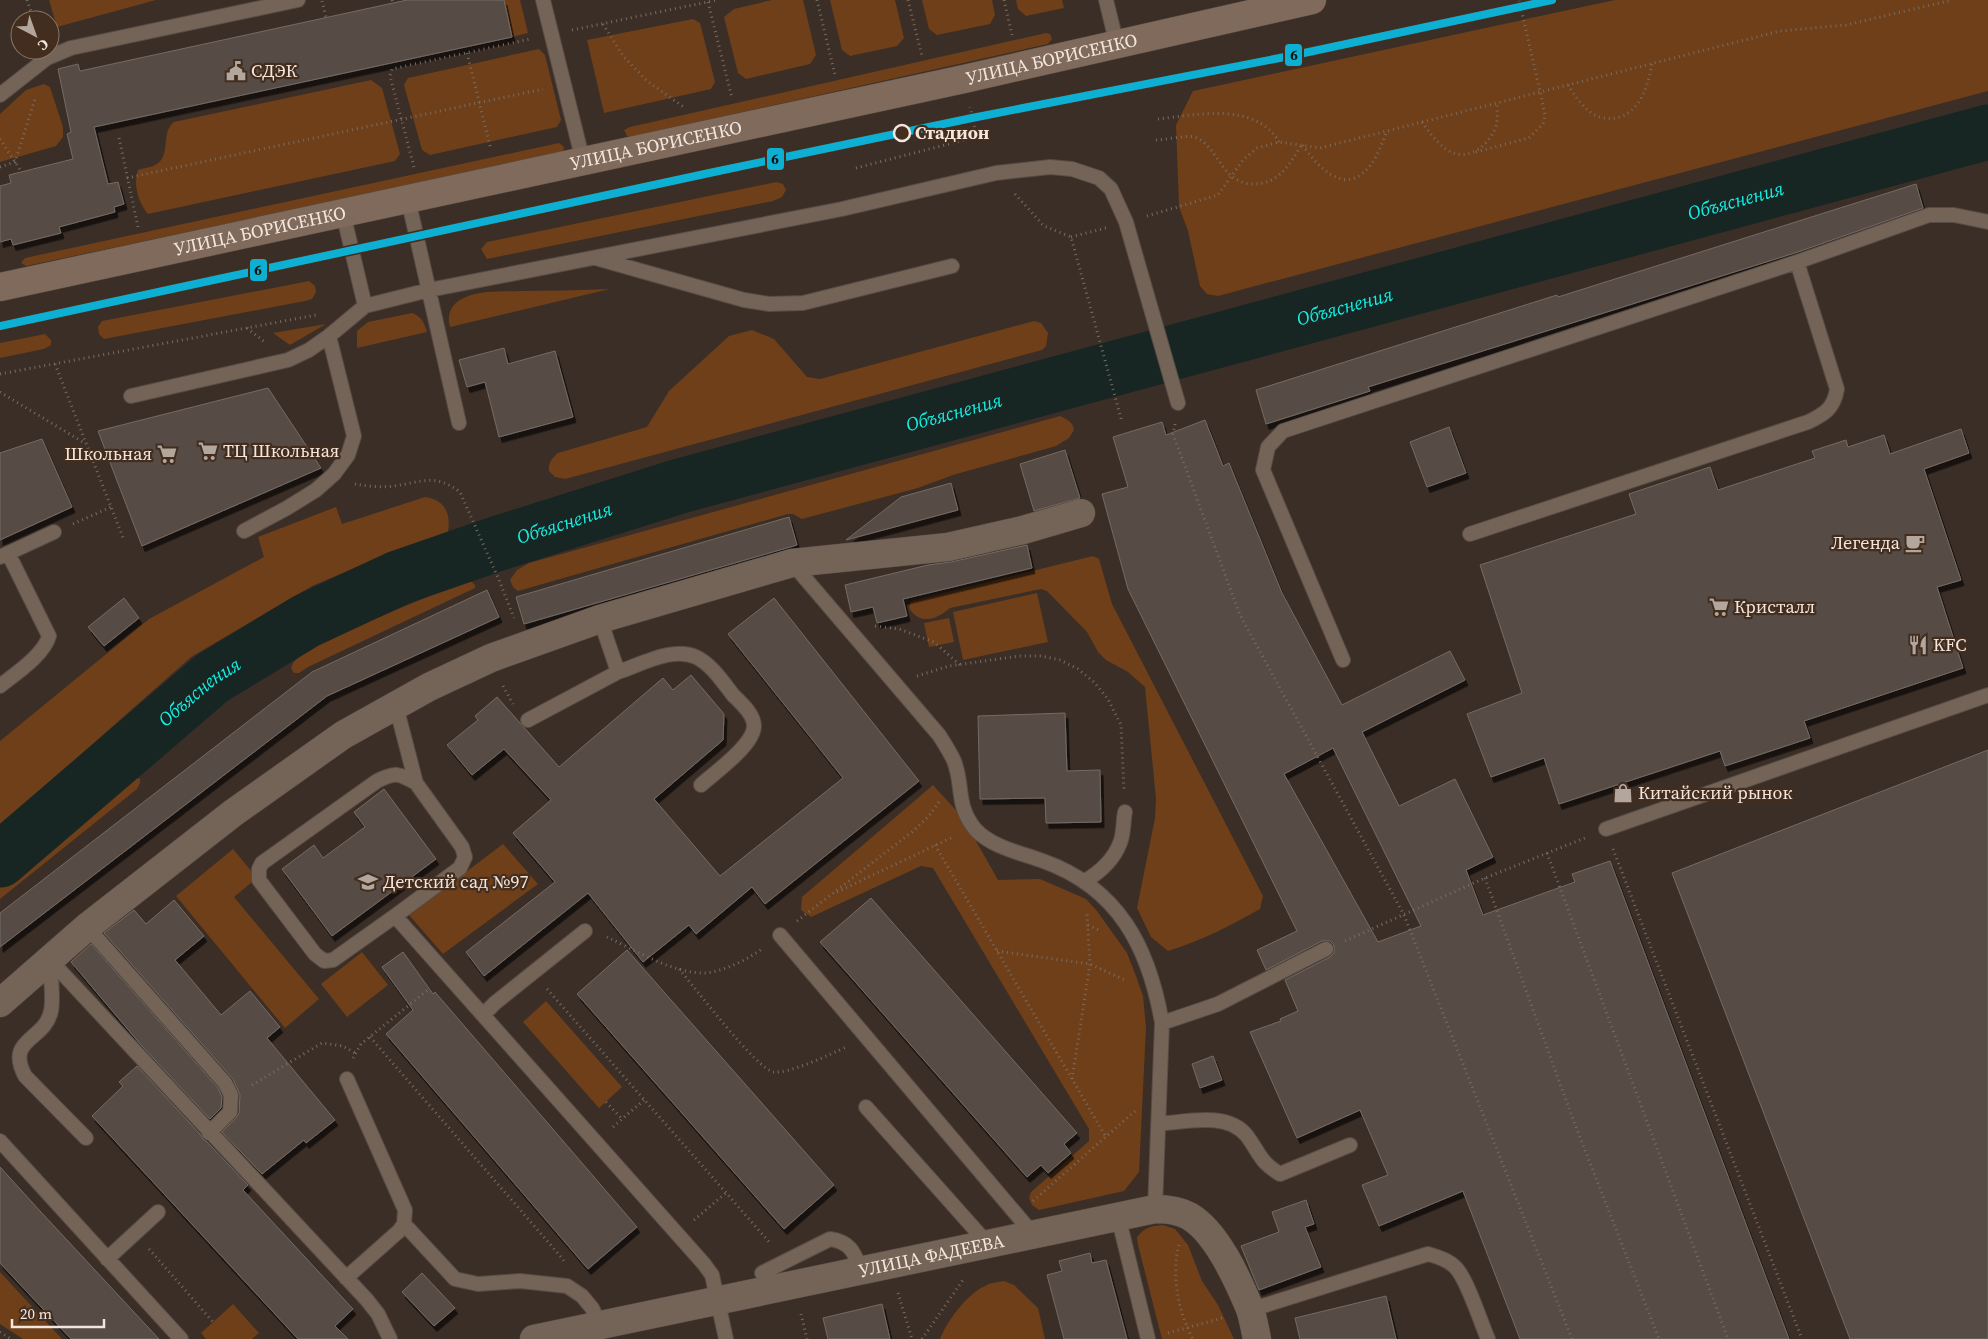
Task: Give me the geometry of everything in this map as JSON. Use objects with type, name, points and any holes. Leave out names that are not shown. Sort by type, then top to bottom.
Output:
[{"type":"main road","name":"УЛИЦА БОРИСЕНКО","points":[[0,287],[964,79],[1312,0]]},
{"type":"street","points":[[0,1003],[87,927],[233,813],[343,735],[491,658],[600,619],[792,563],[948,547],[1023,530],[1081,513]]},
{"type":"street","name":"УЛИЦА ФАДЕЕВА","points":[[534,1339],[987,1243],[1025,1224],[1118,1216],[1155,1209],[1172,1210],[1189,1216],[1205,1229],[1214,1240],[1250,1310],[1257,1339]]},
{"type":"lane","points":[[60,53],[71,48],[298,0]]},
{"type":"lane","points":[[543,0],[583,161]]},
{"type":"lane","points":[[1106,0],[1116,45]]},
{"type":"lane","points":[[0,95],[44,60]]},
{"type":"lane","points":[[130,396],[288,360],[309,350],[329,336],[365,306],[429,290],[842,209],[996,173],[1018,169],[1050,167],[1072,169],[1099,178],[1111,189],[1126,222],[1178,404]]},
{"type":"lane","points":[[408,199],[459,423]]},
{"type":"lane","points":[[343,213],[365,306]]},
{"type":"lane","points":[[1343,660],[1263,470],[1268,447],[1283,431],[1797,262],[1929,215],[1954,215],[1988,222]]},
{"type":"lane","points":[[595,258],[744,300],[769,304],[803,303],[952,266]]},
{"type":"lane","points":[[1470,534],[1808,422],[1830,409],[1836,400],[1838,389],[1797,262]]},
{"type":"lane","points":[[244,531],[316,490],[334,474],[348,454],[354,436],[329,336]]},
{"type":"lane","points":[[0,686],[39,652],[47,643],[49,636],[4,555],[54,532]]},
{"type":"lane","points":[[792,563],[939,735],[954,762],[962,806],[975,828],[988,841],[1048,863],[1085,881],[1114,906],[1141,948],[1157,994],[1162,1023],[1155,1209]]},
{"type":"lane","points":[[600,619],[618,672]]},
{"type":"lane","points":[[528,720],[618,672],[667,656],[686,654],[697,657],[712,670],[751,715],[754,727],[751,736],[741,750],[701,785]]},
{"type":"lane","points":[[1606,829],[1988,696]]},
{"type":"lane","points":[[396,706],[416,783],[462,848],[465,857],[460,868],[395,916],[333,960],[324,961],[315,954],[259,880],[259,869],[262,863],[377,780],[391,774],[400,774],[416,783]]},
{"type":"lane","points":[[1085,881],[1096,874],[1108,862],[1121,843],[1124,812]]},
{"type":"lane","points":[[395,916],[712,1275],[726,1339]]},
{"type":"lane","points":[[87,927],[222,1079],[231,1095],[230,1112],[209,1132]]},
{"type":"lane","points":[[484,1015],[495,1003],[585,931]]},
{"type":"lane","points":[[780,935],[1025,1224]]},
{"type":"lane","points":[[1162,1023],[1218,1004],[1326,949]]},
{"type":"lane","points":[[50,960],[346,1278],[378,1314],[390,1339]]},
{"type":"lane","points":[[50,960],[51,1010],[48,1019],[41,1029],[20,1048],[18,1057],[25,1076],[86,1138]]},
{"type":"lane","points":[[346,1278],[404,1224],[405,1210],[398,1190],[348,1079]]},
{"type":"lane","points":[[866,1107],[987,1243]]},
{"type":"lane","points":[[1158,1124],[1210,1121],[1233,1124],[1247,1135],[1265,1165],[1280,1174],[1350,1144]]},
{"type":"lane","points":[[0,1142],[181,1339]]},
{"type":"lane","points":[[108,1259],[158,1212]]},
{"type":"lane","points":[[1118,1216],[1148,1338]]},
{"type":"lane","points":[[404,1224],[455,1279],[478,1284],[520,1281],[558,1284],[575,1289],[592,1308],[600,1325]]},
{"type":"lane","points":[[762,1273],[830,1239],[846,1243],[852,1248],[862,1271]]},
{"type":"lane","points":[[1250,1310],[1428,1254],[1442,1258],[1456,1267],[1464,1280],[1488,1339]]},
{"type":"path","points":[[414,167],[390,76],[392,69],[717,0]]},
{"type":"path","points":[[817,0],[835,75]]},
{"type":"path","points":[[908,0],[922,56]]},
{"type":"path","points":[[1004,0],[1012,36]]},
{"type":"path","points":[[1422,122],[1436,142],[1452,152],[1464,155],[1529,138],[1543,124],[1544,115],[1540,92],[1519,0]]},
{"type":"path","points":[[1190,202],[1218,195],[1243,160],[1256,148],[1279,142],[1320,148],[1780,31],[1846,26],[1952,0]]},
{"type":"path","points":[[708,2],[732,98]]},
{"type":"path","points":[[323,6],[326,17]]},
{"type":"path","points":[[603,24],[623,56],[647,81],[686,108]]},
{"type":"path","points":[[467,53],[491,150]]},
{"type":"path","points":[[15,162],[46,60]]},
{"type":"path","points":[[1568,85],[1576,98],[1599,117],[1611,118],[1624,115],[1635,108],[1644,96],[1650,80],[1652,63]]},
{"type":"path","points":[[856,168],[968,139],[975,128],[964,79]]},
{"type":"path","points":[[127,178],[564,84]]},
{"type":"path","points":[[1476,152],[1485,144],[1496,126],[1496,103]]},
{"type":"path","points":[[1158,119],[1219,113],[1243,117],[1261,123],[1273,132],[1279,142]]},
{"type":"path","points":[[1302,144],[1321,168],[1330,175],[1343,180],[1360,176],[1367,169],[1388,130]]},
{"type":"path","points":[[1156,140],[1194,137],[1209,148],[1231,176],[1246,184],[1271,182],[1282,172],[1302,144]]},
{"type":"path","points":[[119,138],[138,227]]},
{"type":"path","points":[[0,139],[21,171]]},
{"type":"path","points":[[0,167],[15,162]]},
{"type":"path","points":[[996,173],[1044,226],[1072,237],[1078,266],[1122,422]]},
{"type":"path","points":[[0,374],[319,314]]},
{"type":"path","points":[[55,364],[124,540]]},
{"type":"path","points":[[0,392],[86,444]]},
{"type":"path","points":[[1178,404],[1173,434],[1240,615],[1404,915],[1572,1339]]},
{"type":"path","points":[[334,474],[354,484],[371,486],[392,486],[428,480],[448,484],[460,492],[509,605]]},
{"type":"path","points":[[54,532],[111,507]]},
{"type":"path","points":[[850,630],[881,626],[899,629],[934,642],[961,665]]},
{"type":"path","points":[[897,685],[920,674],[961,665],[1019,656],[1041,656],[1060,660],[1078,670],[1094,682],[1108,699],[1121,725],[1124,812]]},
{"type":"path","points":[[491,658],[513,704],[521,717],[528,720]]},
{"type":"path","points":[[585,931],[590,930],[653,959],[678,968],[704,973],[731,966],[757,953],[912,832],[928,817],[941,798]]},
{"type":"path","points":[[830,895],[975,828]]},
{"type":"path","points":[[1326,949],[1485,878],[1606,829],[1802,1339]]},
{"type":"path","points":[[935,845],[1106,1137]]},
{"type":"path","points":[[1547,853],[1728,1339]]},
{"type":"path","points":[[1485,878],[1574,1122],[1659,1339]]},
{"type":"path","points":[[1072,1080],[1090,964],[1085,881]]},
{"type":"path","points":[[996,951],[1090,964],[1157,994]]},
{"type":"path","points":[[678,968],[756,1060],[765,1069],[773,1072],[786,1071],[867,1038]]},
{"type":"path","points":[[533,974],[786,1260]]},
{"type":"path","points":[[348,1079],[355,1053],[361,1044],[447,975]]},
{"type":"path","points":[[370,1037],[562,1258],[571,1275],[575,1289]]},
{"type":"path","points":[[231,1095],[289,1064],[322,1043],[343,1046],[355,1053]]},
{"type":"path","points":[[1025,1224],[1106,1137],[1160,1090]]},
{"type":"path","points":[[595,1142],[644,1100]]},
{"type":"path","points":[[606,1102],[622,1119]]},
{"type":"path","points":[[677,1234],[726,1193]]},
{"type":"path","points":[[1189,1216],[1178,1248],[1176,1273],[1179,1302],[1187,1328],[1193,1339]]},
{"type":"path","points":[[135,1234],[213,1322]]},
{"type":"path","points":[[922,1339],[955,1293],[987,1243]]},
{"type":"path","points":[[889,1264],[912,1339]]},
{"type":"path","points":[[1148,1338],[1250,1310]]},
{"type":"path","points":[[0,1332],[11,1339]]},
{"type":"shaded area","points":[[49,0],[156,0],[60,26],[60,10],[52,10]]},
{"type":"shaded area","points":[[504,0],[520,0],[528,33],[512,37]]},
{"type":"shaded area","points":[[772,0],[803,0],[816,55],[810,64],[746,79],[738,73],[724,17],[734,9]]},
{"type":"shaded area","points":[[830,0],[895,0],[904,38],[897,46],[850,56],[842,50]]},
{"type":"shaded area","points":[[922,0],[992,0],[995,15],[990,24],[937,35],[929,29]]},
{"type":"shaded area","points":[[1016,0],[1062,0],[1064,8],[1026,16],[1018,9]]},
{"type":"shaded area","points":[[1615,0],[1988,0],[1988,91],[1218,296],[1207,294],[1200,286],[1188,231],[1179,207],[1176,125],[1193,91]]},
{"type":"shaded area","points":[[693,19],[700,23],[715,82],[711,89],[604,113],[587,40]]},
{"type":"shaded area","points":[[1046,33],[1050,34],[1052,39],[1048,44],[630,137],[627,136],[624,130],[630,127]]},
{"type":"shaded area","points":[[539,49],[545,55],[561,120],[557,127],[430,155],[422,150],[404,85],[408,78]]},
{"type":"shaded area","points":[[371,80],[382,88],[400,154],[395,161],[148,214],[142,204],[136,187],[138,170],[153,166],[160,161],[165,151],[170,126],[174,122]]},
{"type":"shaded area","points":[[44,84],[50,87],[63,127],[63,137],[56,146],[0,162],[0,114],[26,90]]},
{"type":"shaded area","points":[[559,143],[564,147],[563,153],[26,266],[21,263],[25,258]]},
{"type":"shaded area","points":[[776,182],[783,184],[786,190],[782,197],[773,201],[487,259],[481,249],[487,242]]},
{"type":"shaded area","points":[[309,281],[315,286],[316,292],[312,299],[305,301],[104,339],[99,334],[98,327],[102,321]]},
{"type":"shaded area","points":[[610,289],[450,327],[449,318],[454,305],[461,299],[479,293]]},
{"type":"shaded area","points":[[412,313],[422,320],[427,332],[357,348],[357,331],[368,322]]},
{"type":"shaded area","points":[[1034,321],[1041,323],[1048,333],[1046,346],[1042,350],[565,479],[555,477],[549,471],[551,461],[558,453],[647,427],[669,391],[729,336],[752,330],[774,339],[807,377],[820,379]]},
{"type":"shaded area","points":[[326,324],[290,345],[273,333]]},
{"type":"shaded area","points":[[45,334],[51,340],[51,345],[44,349],[0,358],[0,343]]},
{"type":"shaded area","points":[[1060,416],[1071,423],[1074,430],[1069,438],[1056,446],[953,475],[918,488],[802,519],[793,514],[788,514],[518,591],[513,587],[510,580],[517,570],[529,563]]},
{"type":"shaded area","points":[[425,497],[437,501],[445,508],[449,525],[448,532],[387,554],[312,586],[191,657],[0,826],[0,741],[149,619],[264,557],[258,537],[336,507],[342,524]]},
{"type":"shaded area","points":[[1093,556],[1099,559],[1112,604],[1263,896],[1260,909],[1215,933],[1168,951],[1151,937],[1137,908],[1155,818],[1156,799],[1145,687],[1128,672],[1106,660],[1098,652],[1087,632],[1047,591],[1041,589],[950,608],[935,618],[929,619],[918,617],[909,608],[911,601]]},
{"type":"shaded area","points":[[465,581],[472,582],[475,588],[299,673],[294,673],[291,668],[293,663],[308,647]]},
{"type":"shaded area","points":[[1037,593],[1048,642],[963,660],[953,612]]},
{"type":"shaded area","points":[[949,618],[954,642],[929,647],[924,623]]},
{"type":"shaded area","points":[[133,776],[140,779],[137,789],[0,899],[0,885]]},
{"type":"shaded area","points":[[933,785],[963,818],[998,880],[1040,879],[1086,899],[1097,911],[1127,953],[1143,996],[1146,1027],[1139,1172],[1124,1191],[1039,1210],[1032,1205],[1029,1198],[1031,1192],[1089,1141],[1089,1129],[933,868],[921,866],[811,917],[801,910],[802,897]]},
{"type":"shaded area","points":[[503,844],[538,884],[443,954],[409,915]]},
{"type":"shaded area","points":[[233,849],[257,878],[234,897],[319,999],[285,1028],[176,896]]},
{"type":"shaded area","points":[[362,952],[388,985],[347,1017],[321,984]]},
{"type":"shaded area","points":[[546,1001],[622,1087],[599,1108],[523,1022]]},
{"type":"shaded area","points":[[1163,1225],[1175,1229],[1188,1245],[1202,1281],[1218,1305],[1234,1339],[1162,1339],[1137,1237],[1148,1228]]},
{"type":"shaded area","points":[[0,1272],[62,1339],[23,1339],[0,1324]]},
{"type":"shaded area","points":[[1004,1281],[1014,1285],[1038,1308],[1045,1339],[940,1339],[947,1324],[971,1295],[987,1285]]},
{"type":"shaded area","points":[[233,1304],[259,1333],[252,1339],[206,1339],[201,1333]]},
{"type":"building","points":[[407,0],[504,0],[512,37],[94,127],[108,184],[118,182],[124,204],[114,207],[115,212],[59,227],[61,233],[13,245],[11,239],[0,242],[0,186],[11,183],[9,175],[73,159],[67,134],[71,132],[58,69],[78,64],[80,71]]},
{"type":"building","points":[[1916,184],[1923,208],[1798,252],[1368,387],[1370,391],[1266,424],[1256,390]]},
{"type":"building","points":[[504,348],[508,364],[555,351],[573,417],[499,437],[485,382],[467,387],[459,360]]},
{"type":"building","name":"ТЦ Школьная","points":[[268,388],[321,468],[142,546],[98,431]]},
{"type":"building","points":[[1205,420],[1223,466],[1229,463],[1282,593],[1342,705],[1450,651],[1465,680],[1362,732],[1399,806],[1455,779],[1493,857],[1466,870],[1483,915],[1575,882],[1572,874],[1610,861],[1789,1339],[1520,1339],[1463,1191],[1379,1226],[1362,1185],[1388,1175],[1360,1110],[1297,1138],[1250,1032],[1281,1021],[1280,1019],[1298,1011],[1285,980],[1330,957],[1334,953],[1334,945],[1330,941],[1322,941],[1266,970],[1257,950],[1297,931],[1128,589],[1102,494],[1128,487],[1113,437],[1162,422],[1166,435]],"holes":[[[1333,748],[1421,926],[1378,942],[1284,774]]]},
{"type":"building","points":[[1449,427],[1466,473],[1427,487],[1410,442]]},
{"type":"building","name":"Кристалл","points":[[1961,429],[1969,453],[1924,469],[1961,580],[1937,587],[1963,668],[1804,721],[1810,738],[1725,766],[1720,751],[1559,804],[1544,758],[1491,777],[1467,714],[1522,693],[1480,565],[1636,514],[1629,494],[1710,467],[1718,490],[1815,458],[1812,451],[1846,440],[1848,447],[1884,435],[1890,454]]},
{"type":"building","points":[[42,439],[72,507],[0,540],[0,453]]},
{"type":"building","points":[[1065,450],[1080,498],[1034,511],[1020,464]]},
{"type":"building","points":[[951,483],[958,510],[846,540],[901,497]]},
{"type":"building","points":[[789,517],[797,545],[524,624],[516,597]]},
{"type":"building","points":[[1027,545],[1032,568],[903,599],[907,616],[877,623],[873,607],[851,612],[845,585],[928,565],[951,562]]},
{"type":"building","points":[[487,590],[499,617],[327,696],[0,947],[0,913],[312,672]]},
{"type":"building","points":[[124,598],[139,618],[104,646],[88,627]]},
{"type":"building","points":[[774,598],[919,781],[765,904],[752,887],[696,934],[689,925],[643,962],[588,893],[484,976],[466,952],[555,882],[513,833],[551,800],[504,749],[472,775],[447,745],[478,720],[475,716],[497,697],[559,767],[663,678],[673,690],[691,675],[724,714],[723,740],[654,799],[720,876],[843,778],[728,634]]},
{"type":"building","points":[[1065,713],[1067,771],[1100,770],[1101,822],[1046,823],[1045,798],[980,799],[978,716]]},
{"type":"building","points":[[1988,750],[1988,1339],[1850,1339],[1672,873]]},
{"type":"building","points":[[384,789],[436,859],[332,936],[282,869],[314,845],[323,858],[365,827],[354,812]]},
{"type":"building","points":[[871,898],[1077,1133],[1064,1144],[1071,1153],[1048,1173],[1041,1165],[1027,1177],[820,942]]},
{"type":"building","points":[[174,900],[204,936],[175,960],[221,1015],[250,991],[280,1027],[267,1038],[335,1120],[306,1143],[304,1140],[262,1174],[222,1132],[239,1113],[240,1095],[233,1079],[104,933],[134,910],[146,924]]},
{"type":"building","points":[[91,944],[218,1088],[222,1097],[221,1108],[210,1119],[141,1045],[71,962]]},
{"type":"building","points":[[627,950],[834,1185],[784,1229],[577,994]]},
{"type":"building","points":[[403,952],[433,994],[435,992],[637,1227],[588,1269],[386,1034],[413,1010],[382,967]]},
{"type":"building","points":[[1213,1056],[1222,1080],[1200,1088],[1192,1064]]},
{"type":"building","points":[[137,1066],[203,1139],[248,1185],[243,1190],[353,1309],[335,1326],[348,1339],[298,1339],[92,1116],[123,1086],[119,1082]]},
{"type":"building","points":[[0,1167],[159,1339],[71,1339],[0,1263]]},
{"type":"building","points":[[1306,1200],[1314,1224],[1305,1227],[1321,1267],[1259,1290],[1241,1246],[1279,1232],[1272,1212]]},
{"type":"building","points":[[1090,1253],[1092,1263],[1106,1260],[1127,1339],[1064,1339],[1047,1275],[1062,1271],[1059,1261]]},
{"type":"building","points":[[422,1273],[455,1308],[434,1326],[402,1292]]},
{"type":"building","points":[[1386,1296],[1396,1339],[1300,1339],[1295,1318]]},
{"type":"building","points":[[882,1304],[890,1339],[828,1339],[823,1318]]},
{"type":"waterway","name":"Объяснения","points":[[0,860],[212,678],[306,621],[398,578],[496,544],[680,486],[1988,132]]},
{"type":"transit line","name":"6","points":[[0,326],[714,172],[972,118],[1290,56],[1552,0]]},
{"type":"place","name":"СДЭК","points":[[236,71]]},
{"type":"place","name":"Стадион","points":[[902,133]]},
{"type":"place","name":"ТЦ Школьная","points":[[208,451]]},
{"type":"place","name":"Школьная","points":[[167,454]]},
{"type":"place","name":"Легенда","points":[[1915,543]]},
{"type":"place","name":"Кристалл","points":[[1719,607]]},
{"type":"place","name":"KFC","points":[[1918,645]]},
{"type":"place","name":"Китайский рынок","points":[[1623,793]]},
{"type":"place","name":"Детский сад №97","points":[[368,882]]}]
